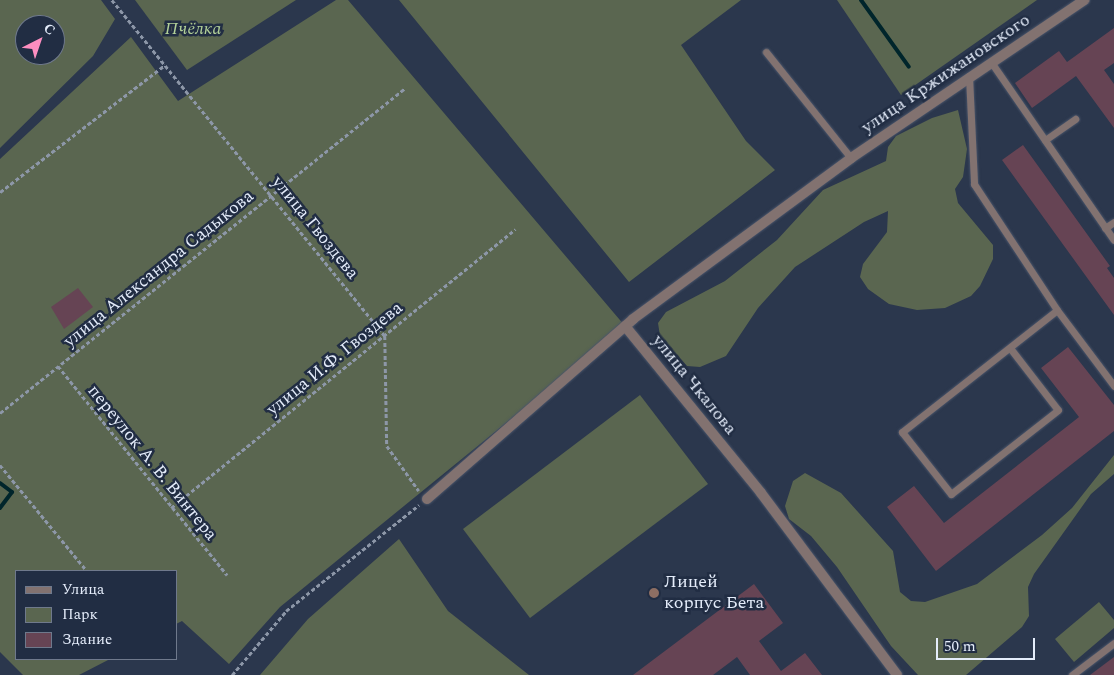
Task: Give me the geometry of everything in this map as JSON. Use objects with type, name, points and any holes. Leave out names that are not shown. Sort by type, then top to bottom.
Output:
[{"type":"street","name":"улица Кржижановского","points":[[625,326],[850,158],[1084,0]]},
{"type":"street","points":[[427,499],[625,326]]},
{"type":"street","name":"улица Чкалова","points":[[625,326],[761,493],[897,675]]},
{"type":"lane","points":[[766,52],[850,158]]},
{"type":"lane","points":[[991,62],[1114,240]]},
{"type":"lane","points":[[969,76],[974,184],[1057,310],[1113,382]]},
{"type":"lane","points":[[1045,140],[1075,118]]},
{"type":"lane","points":[[1105,228],[1114,222]]},
{"type":"lane","points":[[1010,348],[1058,410],[951,494],[902,432],[1057,310]]},
{"type":"lane","points":[[1072,675],[1114,643]]},
{"type":"path","name":"улица Гвоздева","points":[[112,0],[272,194],[385,336]]},
{"type":"path","points":[[0,192],[165,65]]},
{"type":"path","name":"улица Александра Садыкова","points":[[0,413],[404,89]]},
{"type":"path","name":"улица И.Ф. Гвоздева","points":[[171,508],[385,336],[514,229]]},
{"type":"path","points":[[232,675],[286,611],[427,499],[387,446],[385,336]]},
{"type":"path","name":"переулок А. В. Винтера","points":[[58,366],[227,575]]},
{"type":"path","points":[[0,465],[86,570]]},
{"type":"green space","points":[[0,0],[101,0],[115,19],[93,56],[0,148]]},
{"type":"green space","name":"Пчёлка","points":[[135,0],[296,0],[187,70]]},
{"type":"green space","points":[[336,0],[348,0],[625,326],[280,607],[229,664],[182,621],[178,623],[178,570],[15,570],[15,660],[108,660],[79,675],[23,675],[0,652],[0,159],[131,37],[178,101]]},
{"type":"green space","points":[[399,0],[741,0],[681,45],[746,141],[775,170],[629,282]]},
{"type":"green space","points":[[837,0],[1037,0],[901,95]]},
{"type":"green space","points":[[958,110],[967,149],[963,177],[955,189],[958,203],[993,245],[993,259],[980,286],[971,296],[945,308],[917,310],[889,304],[868,289],[860,277],[863,264],[887,232],[888,211],[864,222],[795,267],[758,308],[726,356],[700,367],[687,366],[660,336],[658,323],[666,312],[725,281],[777,240],[823,190],[886,161],[888,147],[896,136],[932,118]]},
{"type":"green space","points":[[640,395],[708,484],[530,618],[463,529]]},
{"type":"green space","points":[[1114,455],[1114,474],[1091,494],[1034,574],[1028,587],[1029,616],[1022,627],[966,675],[918,675],[891,646],[837,567],[811,536],[789,519],[785,506],[793,481],[805,473],[841,493],[893,551],[900,592],[911,601],[925,602],[977,584],[1042,535],[1072,508]]},
{"type":"green space","points":[[399,539],[448,611],[529,675],[260,675],[308,619]]},
{"type":"green space","points":[[1099,602],[1114,620],[1114,628],[1074,662],[1055,639]]},
{"type":"building","points":[[1114,28],[1114,63],[1104,70],[1114,84],[1114,128],[1076,76],[1032,108],[1015,83],[1059,51],[1067,62]]},
{"type":"building","points":[[1023,145],[1110,266],[1107,268],[1114,278],[1114,315],[1002,160]]},
{"type":"building","points":[[78,288],[93,307],[64,329],[51,307]]},
{"type":"building","points":[[1068,347],[1114,405],[1114,431],[936,571],[887,507],[914,486],[944,523],[1079,417],[1041,368]]},
{"type":"building","name":"Лицей корпус Бета","points":[[754,584],[783,623],[759,641],[781,671],[805,653],[822,675],[750,675],[737,657],[713,675],[633,675]]},
{"type":"building","points":[[1114,657],[1114,675],[1090,675]]},
{"type":"waterway","points":[[861,0],[909,67]]},
{"type":"waterway","points":[[0,483],[12,492],[0,508]]},
{"type":"place","name":"Лицей корпус Бета","points":[[654,593]]}]
